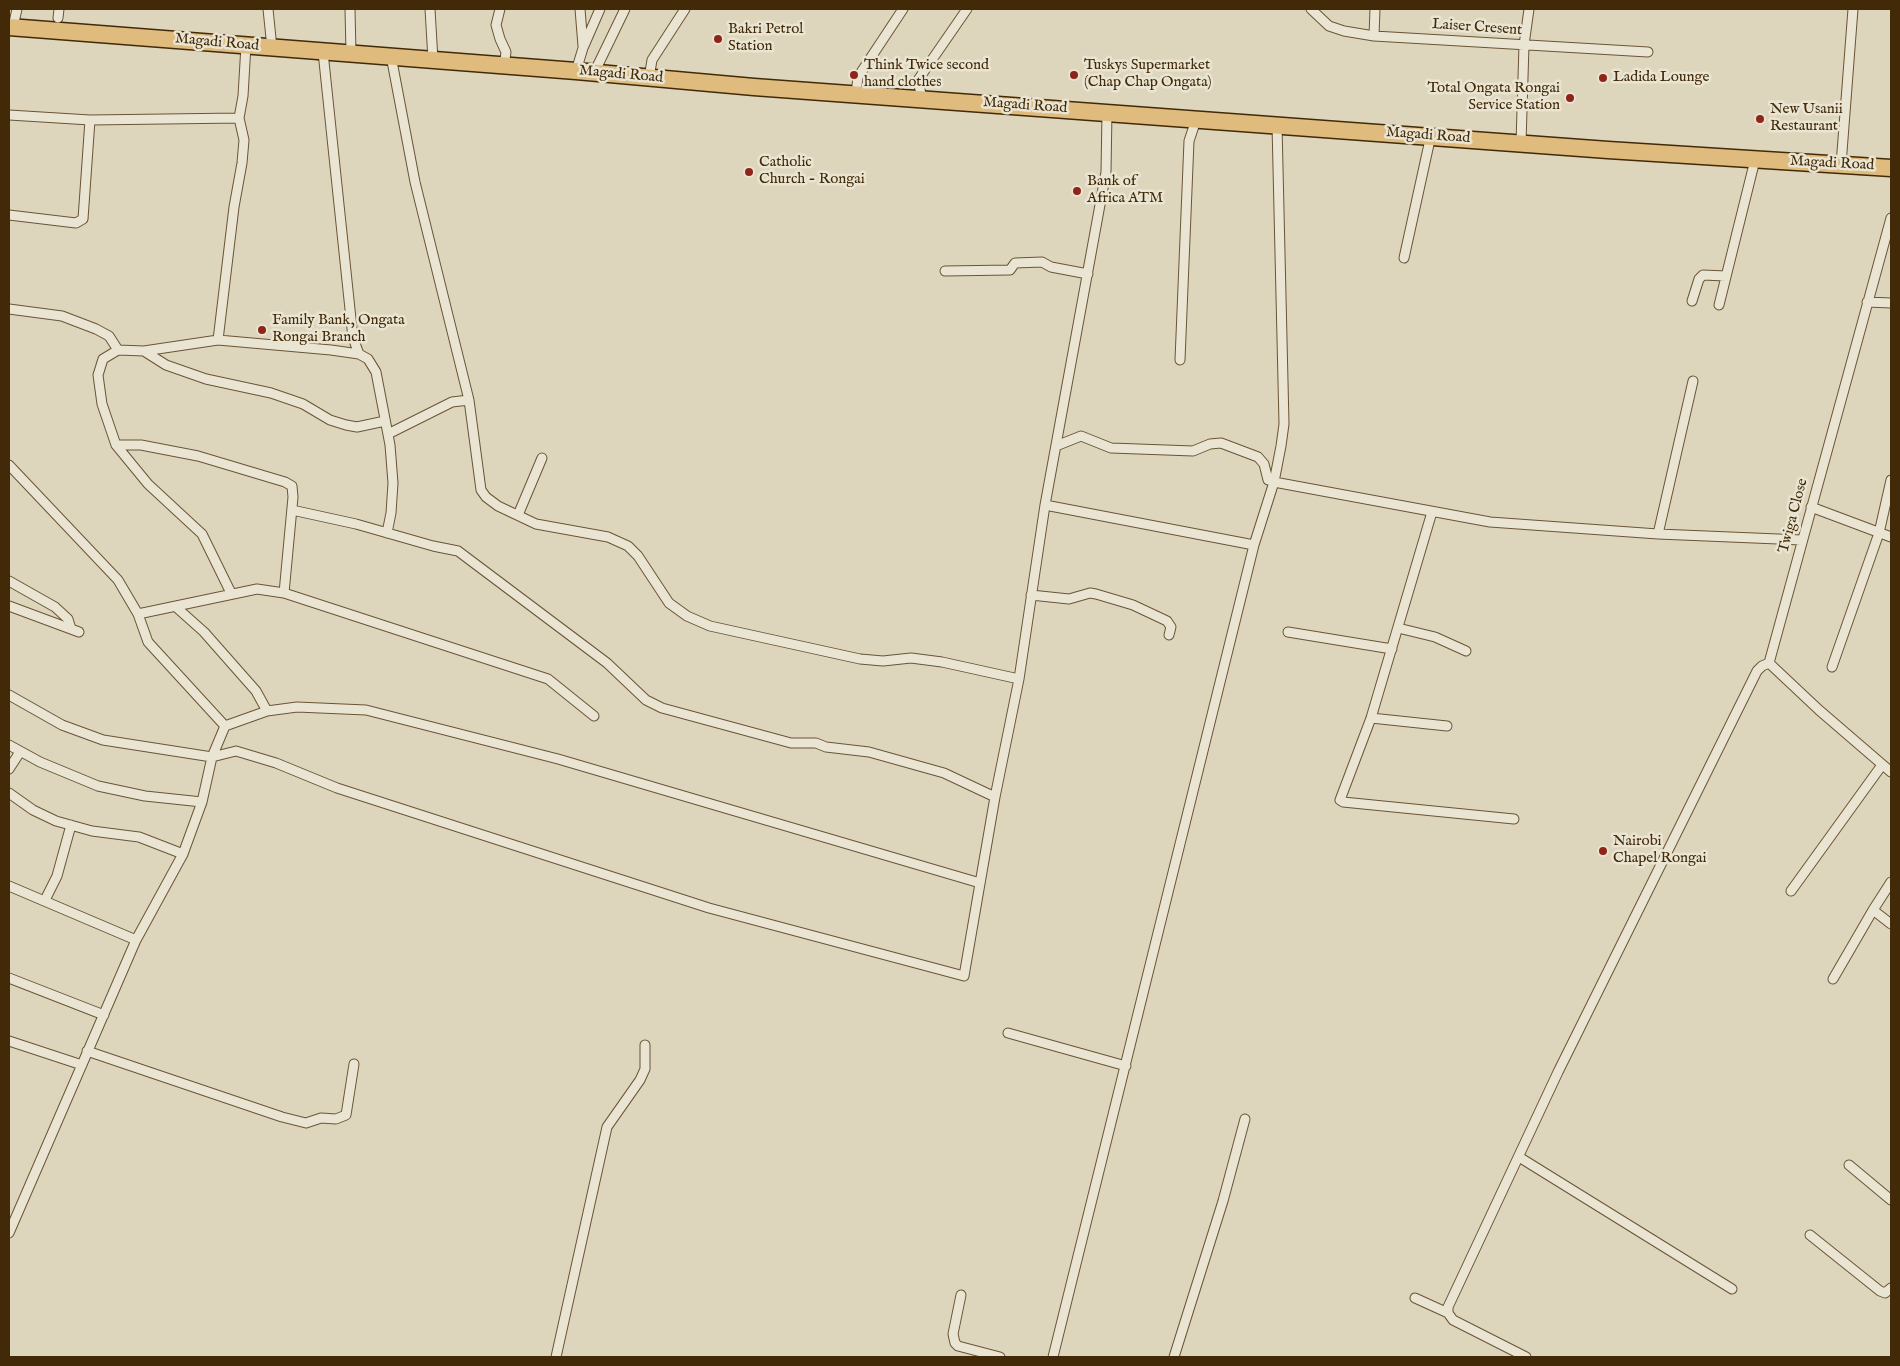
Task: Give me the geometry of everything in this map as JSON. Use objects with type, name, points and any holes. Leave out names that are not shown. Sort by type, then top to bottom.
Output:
[{"type":"highway","name":"Magadi Road","points":[[11,27],[1196,120],[1891,168]]},
{"type":"street","points":[[11,27],[17,9]]},
{"type":"street","points":[[268,9],[272,48]]},
{"type":"street","points":[[350,9],[351,53]]},
{"type":"street","points":[[430,9],[433,60]]},
{"type":"street","points":[[500,9],[496,25],[506,52],[504,67]]},
{"type":"street","points":[[580,9],[583,48]]},
{"type":"street","points":[[576,71],[583,48],[600,9]]},
{"type":"street","points":[[594,73],[625,9]]},
{"type":"street","points":[[649,78],[652,60],[685,9]]},
{"type":"street","points":[[856,94],[858,77],[904,9]]},
{"type":"street","points":[[922,99],[918,80],[967,9]]},
{"type":"street","name":"Laiser Cresent","points":[[1311,9],[1330,26],[1344,31],[1374,36],[1648,52]]},
{"type":"street","points":[[1374,36],[1375,9]]},
{"type":"street","points":[[1521,143],[1524,45],[1529,9]]},
{"type":"street","points":[[1841,165],[1853,9]]},
{"type":"street","points":[[218,340],[234,207],[242,163],[244,140],[239,118],[243,96],[246,45]]},
{"type":"street","points":[[323,52],[353,338],[359,354]]},
{"type":"street","points":[[391,56],[415,182],[469,400],[482,490],[486,497],[498,506],[536,524],[608,537],[628,546],[638,556],[670,603],[687,616],[710,626],[860,659],[883,661],[911,658],[942,662],[1019,678]]},
{"type":"street","points":[[9,695],[62,725],[95,738],[212,757],[236,751],[276,763],[337,788],[709,908],[964,976],[994,797],[1019,678],[1045,505],[1106,172],[1107,112]]},
{"type":"street","points":[[9,115],[90,120],[239,118]]},
{"type":"street","points":[[9,215],[76,223],[82,219],[85,211],[90,120]]},
{"type":"street","points":[[1180,360],[1189,142],[1196,120]]},
{"type":"street","points":[[1053,1357],[1254,546],[1272,481],[1284,424],[1277,125]]},
{"type":"street","points":[[1404,258],[1431,135]]},
{"type":"street","points":[[1719,304],[1755,160]]},
{"type":"street","name":"Twiga Close","points":[[1769,663],[1891,218]]},
{"type":"street","points":[[945,271],[1010,270],[1015,263],[1042,262],[1051,267],[1088,274]]},
{"type":"street","points":[[1692,301],[1698,279],[1703,275],[1726,276]]},
{"type":"street","points":[[1868,302],[1891,303]]},
{"type":"street","points":[[9,309],[62,316],[96,328],[109,336],[118,350]]},
{"type":"street","points":[[231,593],[202,534],[148,484],[116,444],[102,404],[98,374],[103,358],[118,350],[144,351],[218,340],[359,354],[372,362],[388,434],[393,483],[391,513],[387,533]]},
{"type":"street","points":[[144,351],[166,365],[206,379],[271,393],[302,404],[330,420],[346,425],[357,427],[385,421]]},
{"type":"street","points":[[1658,534],[1694,381]]},
{"type":"street","points":[[388,434],[452,402],[469,400]]},
{"type":"street","points":[[1056,446],[1081,436],[1112,448],[1193,451],[1210,444],[1221,443],[1258,457],[1264,464],[1272,481]]},
{"type":"street","points":[[116,444],[141,445],[198,456],[285,482],[292,486],[292,510],[284,592]]},
{"type":"street","points":[[518,515],[542,458]]},
{"type":"street","points":[[10,472],[95,554],[118,580],[138,614],[148,642],[225,726]]},
{"type":"street","points":[[1832,667],[1880,532],[1891,480]]},
{"type":"street","points":[[1272,481],[1490,522],[1658,534],[1802,540]]},
{"type":"street","points":[[1045,505],[1254,546]]},
{"type":"street","points":[[1811,507],[1891,537]]},
{"type":"street","points":[[292,510],[433,546],[458,550],[607,664],[646,700],[662,708],[791,743],[816,743],[826,747],[869,752],[944,773],[994,797]]},
{"type":"street","points":[[1432,512],[1371,718],[1340,797],[1343,802],[1514,819]]},
{"type":"street","points":[[9,580],[55,607],[68,619],[75,631],[9,606]]},
{"type":"street","points":[[138,614],[257,589],[284,592],[548,679],[594,716]]},
{"type":"street","points":[[1032,595],[1068,599],[1090,593],[1133,605],[1167,621],[1171,627],[1169,636]]},
{"type":"street","points":[[176,607],[204,632],[256,692],[268,711]]},
{"type":"street","points":[[1398,628],[1436,637],[1466,651]]},
{"type":"street","points":[[1288,632],[1392,649]]},
{"type":"street","points":[[1448,1313],[1448,1307],[1566,1055],[1757,671],[1769,663],[1891,772]]},
{"type":"street","points":[[9,1233],[136,940],[183,854],[202,802],[212,757],[225,726],[268,711],[297,707],[366,710],[558,759],[980,883]]},
{"type":"street","points":[[1371,718],[1447,726]]},
{"type":"street","points":[[9,745],[20,752],[98,786],[145,796],[202,802]]},
{"type":"street","points":[[9,769],[20,752]]},
{"type":"street","points":[[1791,891],[1882,764]]},
{"type":"street","points":[[9,793],[33,810],[56,821],[139,837],[183,854]]},
{"type":"street","points":[[45,900],[57,876],[71,825]]},
{"type":"street","points":[[1833,979],[1891,882]]},
{"type":"street","points":[[9,886],[136,940]]},
{"type":"street","points":[[1873,910],[1891,924]]},
{"type":"street","points":[[9,978],[104,1015]]},
{"type":"street","points":[[1008,1033],[1126,1066]]},
{"type":"street","points":[[9,1041],[82,1065]]},
{"type":"street","points":[[556,1357],[607,1127],[640,1080],[645,1069],[645,1045]]},
{"type":"street","points":[[87,1051],[282,1117],[306,1123],[321,1118],[336,1119],[346,1115],[354,1064]]},
{"type":"street","points":[[1174,1357],[1223,1201],[1245,1119]]},
{"type":"street","points":[[1519,1157],[1732,1289]]},
{"type":"street","points":[[1849,1165],[1891,1200]]},
{"type":"street","points":[[1810,1235],[1880,1291],[1885,1293],[1891,1288]]},
{"type":"street","points":[[961,1295],[953,1334],[955,1343],[958,1346],[1000,1357]]},
{"type":"street","points":[[1415,1298],[1448,1313],[1453,1320],[1526,1357]]},
{"type":"place","name":"Bakri Petrol Station","points":[[718,39]]},
{"type":"place","name":"Think Twice second hand clothes","points":[[854,75]]},
{"type":"place","name":"Tuskys Supermarket (Chap Chap Ongata)","points":[[1074,75]]},
{"type":"place","name":"Ladida Lounge","points":[[1603,78]]},
{"type":"place","name":"Total Ongata Rongai Service Station","points":[[1570,98]]},
{"type":"place","name":"New Usanii Restaurant","points":[[1760,119]]},
{"type":"place","name":"Catholic Church - Rongai","points":[[749,172]]},
{"type":"place","name":"Bank of Africa ATM","points":[[1077,191]]},
{"type":"place","name":"Family Bank, Ongata Rongai Branch","points":[[262,330]]},
{"type":"place","name":"Nairobi Chapel Rongai","points":[[1603,851]]}]
